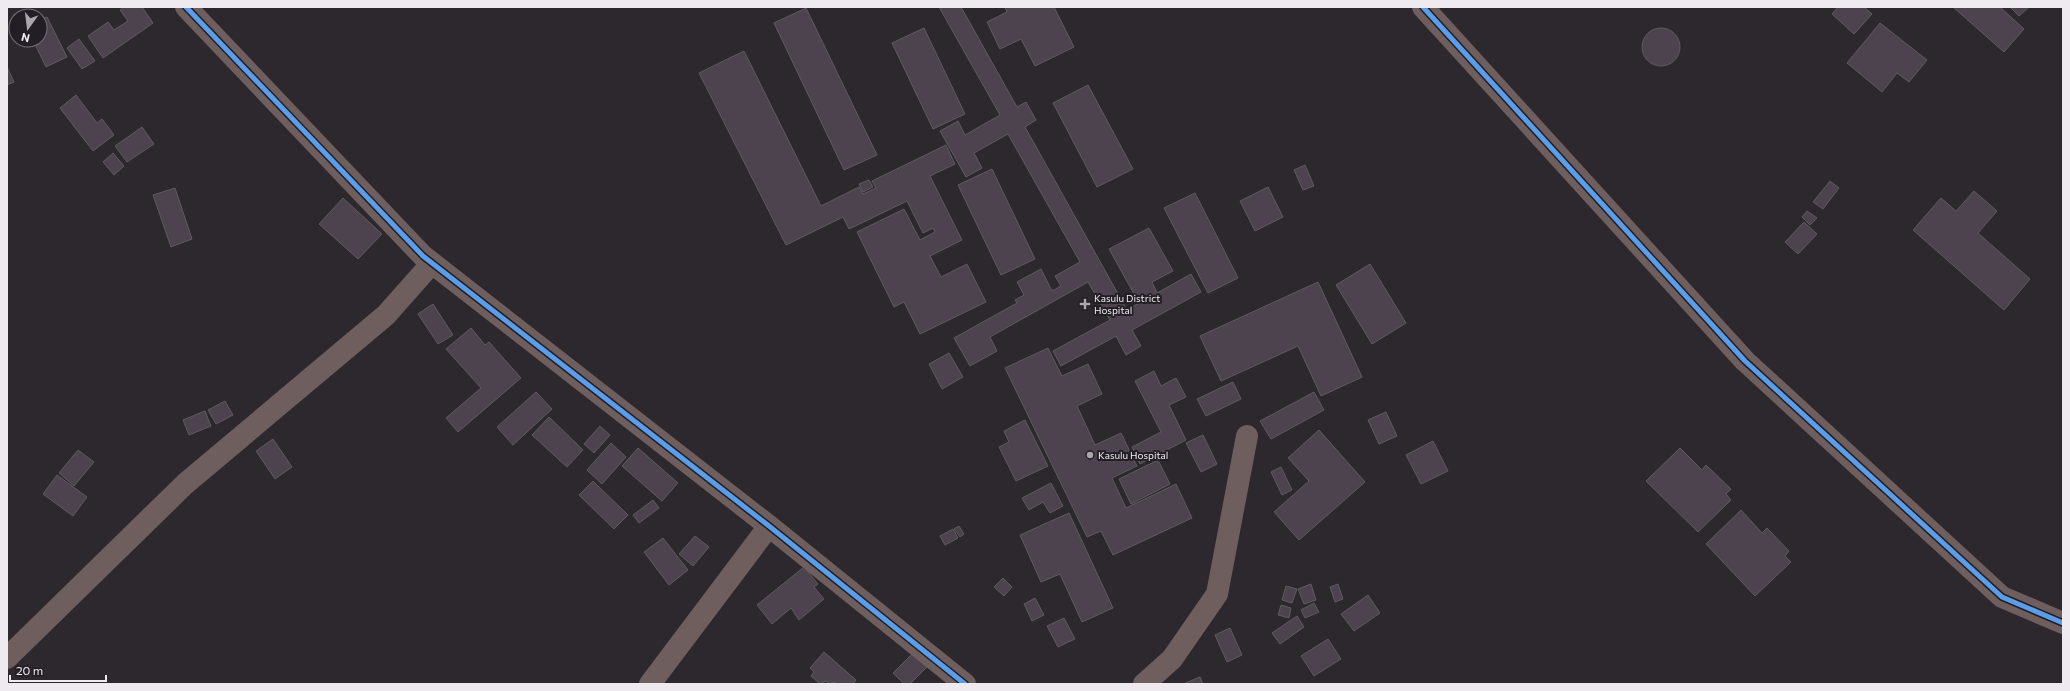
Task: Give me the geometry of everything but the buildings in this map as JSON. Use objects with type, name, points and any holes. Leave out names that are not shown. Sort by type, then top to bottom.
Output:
[{"type":"street","points":[[186,7],[423,256],[769,526],[965,684]]},
{"type":"street","points":[[1423,7],[1745,361],[2002,597],[2063,623]]},
{"type":"street","points":[[7,658],[185,484],[386,315],[432,263]]},
{"type":"street","points":[[1144,684],[1172,659],[1217,594],[1248,436]]},
{"type":"street","points":[[650,684],[769,526]]},
{"type":"cycle path","points":[[186,7],[423,256],[769,526],[965,684]]},
{"type":"cycle path","points":[[1423,7],[1745,361],[2002,597],[2063,623]]},
{"type":"place","name":"Kasulu District Hospital","points":[[1085,304]]},
{"type":"place","name":"Kasulu Hospital","points":[[1090,455]]}]
